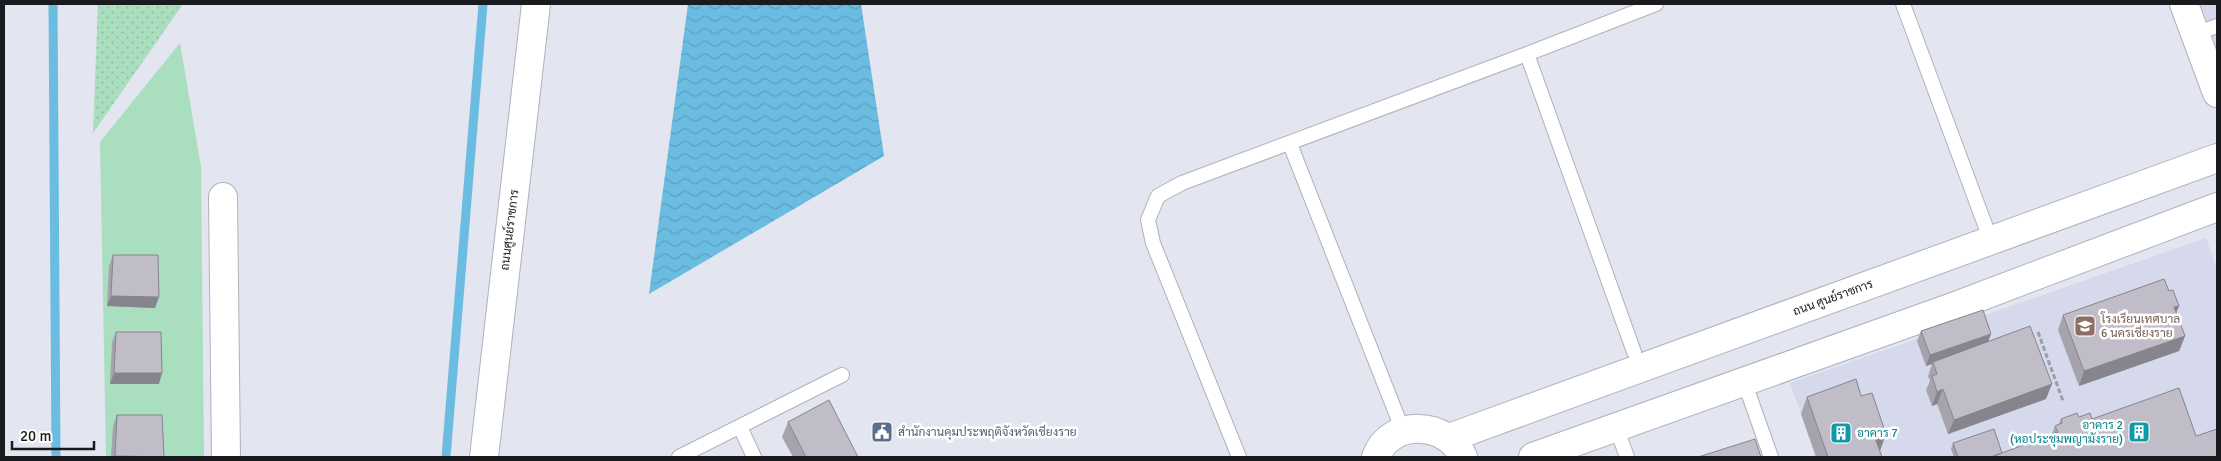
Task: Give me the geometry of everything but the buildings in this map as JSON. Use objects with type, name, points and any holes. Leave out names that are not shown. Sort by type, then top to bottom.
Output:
[{"type":"street","name":"ถนนศูนย์ราชการ","points":[[487,457],[536,4]]},
{"type":"street","points":[[2184,4],[2208,42],[2217,93]]},
{"type":"street","name":"ถนน ศูนย์ราชการ","points":[[1456,448],[1991,241],[2217,158]]},
{"type":"street","points":[[224,197],[226,457]]},
{"type":"street","points":[[1533,457],[1953,307],[2217,208]]},
{"type":"street","points":[[1376,457],[1389,439],[1403,430],[1419,428],[1435,430],[1456,448]]},
{"type":"lane","points":[[1239,457],[1153,243],[1148,220],[1158,196],[1182,183],[1290,144],[1656,4]]},
{"type":"lane","points":[[1903,4],[1991,241]]},
{"type":"lane","points":[[1527,54],[1634,352]]},
{"type":"lane","points":[[1290,144],[1403,430]]},
{"type":"lane","points":[[679,457],[842,375]]},
{"type":"lane","points":[[1744,381],[1771,457]]},
{"type":"lane","points":[[740,427],[754,457]]},
{"type":"lane","points":[[1616,427],[1627,457]]},
{"type":"path","points":[[2038,332],[2063,401]]},
{"type":"shaded area","points":[[2199,4],[2217,4],[2217,51]]},
{"type":"shaded area","name":"โรงเรียนเทศบาล 6 นครเชียงราย","points":[[2206,238],[2217,269],[2217,457],[1816,457],[1790,383]]},
{"type":"green space","points":[[98,4],[183,4],[93,133]]},
{"type":"green space","points":[[180,43],[201,167],[204,457],[106,457],[100,142]]},
{"type":"water","points":[[688,4],[861,4],[884,156],[649,294]]},
{"type":"waterway","points":[[53,4],[56,457]]},
{"type":"waterway","points":[[446,457],[483,4]]},
{"type":"place","name":"โรงเรียนเทศบาล 6 นครเชียงราย","points":[[2085,326]]},
{"type":"place","name":"สำนักงานคุมประพฤติจังหวัดเชียงราย","points":[[882,432]]},
{"type":"place","name":"อาคาร 2 (หอประชุมพญามังราย)","points":[[2139,432]]},
{"type":"place","name":"อาคาร 7","points":[[1841,433]]}]
